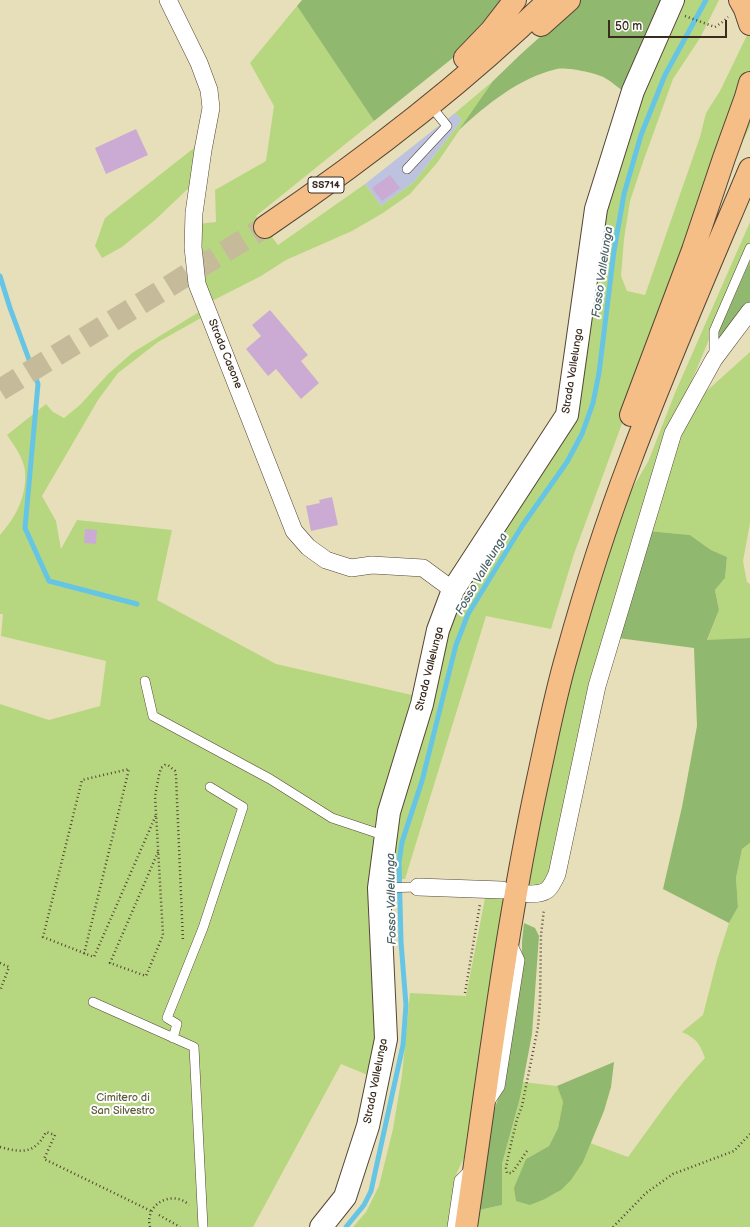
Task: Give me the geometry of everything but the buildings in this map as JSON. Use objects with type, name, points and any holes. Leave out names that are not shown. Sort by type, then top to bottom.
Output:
[{"type":"highway","points":[[447,91],[450,72],[491,31],[515,0]]},
{"type":"highway","name":"SS714","points":[[264,227],[362,159],[430,105],[491,53],[549,0]]},
{"type":"highway","points":[[491,53],[517,46],[569,0]]},
{"type":"highway","points":[[734,8],[745,9],[750,24]]},
{"type":"highway","points":[[628,464],[620,445],[693,250],[750,83]]},
{"type":"highway","points":[[466,1227],[508,936],[525,838],[566,657],[592,572],[628,464],[653,400],[750,169]]},
{"type":"highway","points":[[727,224],[747,214],[750,208]]},
{"type":"street","name":"Strada Casone","points":[[168,0],[199,63],[209,90],[211,108],[194,213],[193,247],[197,284],[294,531],[308,547],[326,560],[351,568],[372,565],[423,568],[453,590]]},
{"type":"street","name":"Strada Vallelunga","points":[[321,1227],[345,1198],[368,1126],[386,1039],[379,888],[389,812],[422,704],[438,630],[453,590],[567,415],[596,209],[633,91],[676,7]]},
{"type":"street","points":[[529,894],[544,892],[551,888],[557,874],[597,686],[674,434],[714,359],[750,311]]},
{"type":"street","points":[[418,887],[502,890]]},
{"type":"lane","points":[[407,169],[447,126],[430,105]]},
{"type":"lane","points":[[714,359],[714,331],[750,248]]},
{"type":"lane","points":[[145,681],[153,716],[270,779],[332,818],[386,836]]},
{"type":"lane","points":[[173,1038],[177,1024],[167,1018],[203,928],[243,807],[210,787]]},
{"type":"lane","points":[[379,888],[418,887]]},
{"type":"lane","points":[[93,1002],[194,1047],[203,1227]]},
{"type":"lane","points":[[452,1227],[459,1180],[475,1164]]},
{"type":"path","points":[[676,7],[715,27],[724,21],[734,8]]},
{"type":"path","points":[[158,852],[110,962],[146,976],[163,935],[155,796],[161,768],[168,765],[175,770],[176,776],[184,952],[192,956]]},
{"type":"path","points":[[84,954],[129,769],[82,780],[43,937],[84,954],[94,957],[156,815]]},
{"type":"path","points":[[465,993],[482,890]]},
{"type":"path","points":[[527,1151],[512,1173],[507,1173],[506,1168],[508,1157],[517,1119],[522,1106],[538,1027],[541,935],[544,911]]},
{"type":"path","points":[[0,963],[9,967],[0,991]]},
{"type":"path","points":[[0,1147],[21,1151],[31,1149],[41,1142],[46,1132],[55,1135],[44,1159],[151,1211]]},
{"type":"path","points":[[613,1227],[646,1193],[673,1174],[734,1151],[750,1134]]},
{"type":"path","points":[[150,1227],[149,1217],[151,1211],[160,1201],[174,1198],[180,1199],[191,1207]]},
{"type":"path","points":[[159,1216],[180,1227]]},
{"type":"shaded area","points":[[455,113],[462,120],[414,182],[381,206],[365,184]]},
{"type":"green space","points":[[302,0],[506,0],[454,57],[374,121],[297,6]]},
{"type":"green space","points":[[581,0],[663,0],[625,93],[601,76],[588,72],[557,69],[530,78],[504,93],[480,111],[459,130],[493,81]]},
{"type":"green space","points":[[676,0],[719,0],[700,38],[673,79],[630,201],[624,239],[621,276],[627,291],[645,295],[700,137],[706,113],[720,91],[750,29],[750,126],[744,139],[729,133],[574,554],[551,629],[486,616],[405,879],[385,879],[396,816],[456,598],[572,416],[609,188]]},
{"type":"green space","points":[[297,6],[374,121],[256,216],[278,245],[365,184],[381,206],[414,182],[462,120],[455,113],[493,81],[437,163],[410,194],[383,213],[352,231],[286,260],[261,276],[208,303],[197,224],[216,222],[215,190],[266,161],[274,106],[250,63]]},
{"type":"green space","points":[[199,144],[194,183],[155,220],[122,247],[102,258],[95,246],[105,218]]},
{"type":"green space","points":[[750,222],[750,242],[658,461],[549,874],[542,883],[528,889],[551,760],[578,650],[626,499],[648,462],[675,393]]},
{"type":"green space","points":[[750,261],[750,306],[721,346],[718,333]]},
{"type":"green space","name":"Cimitero di San Silvestro","points":[[199,312],[201,318],[158,342],[118,373],[98,400],[42,496],[56,521],[61,549],[77,520],[172,530],[157,600],[276,664],[412,695],[381,801],[373,841],[368,913],[376,1032],[370,1076],[341,1064],[253,1227],[0,1227],[0,704],[49,720],[100,706],[106,661],[1,636],[3,614],[0,614],[0,535],[11,521],[19,506],[25,480],[23,462],[7,435],[46,404],[53,412],[64,418],[80,405],[108,374],[132,353]]},
{"type":"green space","points":[[750,352],[750,523],[743,561],[747,582],[750,584],[750,638],[707,641],[719,610],[715,590],[725,578],[727,557],[711,550],[690,535],[648,531],[681,431],[701,396]]},
{"type":"green space","points":[[648,531],[690,535],[711,550],[727,557],[725,578],[715,590],[719,610],[707,640],[750,638],[750,843],[742,849],[736,878],[738,907],[729,923],[663,889],[682,807],[697,726],[694,648],[618,638]]},
{"type":"green space","points":[[750,843],[750,1227],[477,1227],[479,1210],[502,1205],[502,1164],[523,1082],[557,1086],[563,1102],[558,1128],[549,1146],[526,1159],[545,1199],[559,1190],[571,1179],[582,1162],[590,1143],[628,1157],[674,1094],[705,1058],[697,1042],[682,1032],[703,1015],[717,960],[729,923],[738,907],[736,878],[742,849]]},
{"type":"green space","points":[[486,893],[506,894],[467,1152],[457,1172],[448,1227],[353,1227],[366,1212],[379,1186],[393,1129],[402,1075],[410,993],[466,996]]},
{"type":"green space","points":[[524,923],[535,928],[539,936],[532,1034],[520,1098],[502,1164],[502,1205],[479,1210],[491,1120],[502,1087],[522,959]]},
{"type":"green space","points":[[614,1062],[611,1087],[604,1111],[583,1162],[571,1180],[561,1190],[530,1205],[516,1201],[514,1188],[526,1159],[549,1146],[558,1128],[563,1102],[557,1086]]},
{"type":"waterway","name":"Fosso Vallelunga","points":[[346,1227],[364,1205],[371,1191],[403,1045],[406,1005],[401,942],[399,862],[402,842],[422,781],[456,645],[468,614],[522,526],[567,462],[582,434],[593,403],[599,373],[614,251],[624,194],[641,135],[665,75],[706,0]]},
{"type":"waterway","points":[[0,276],[38,384],[25,528],[49,581],[137,604]]},
{"type":"tunnel","points":[[0,390],[265,227]]}]
